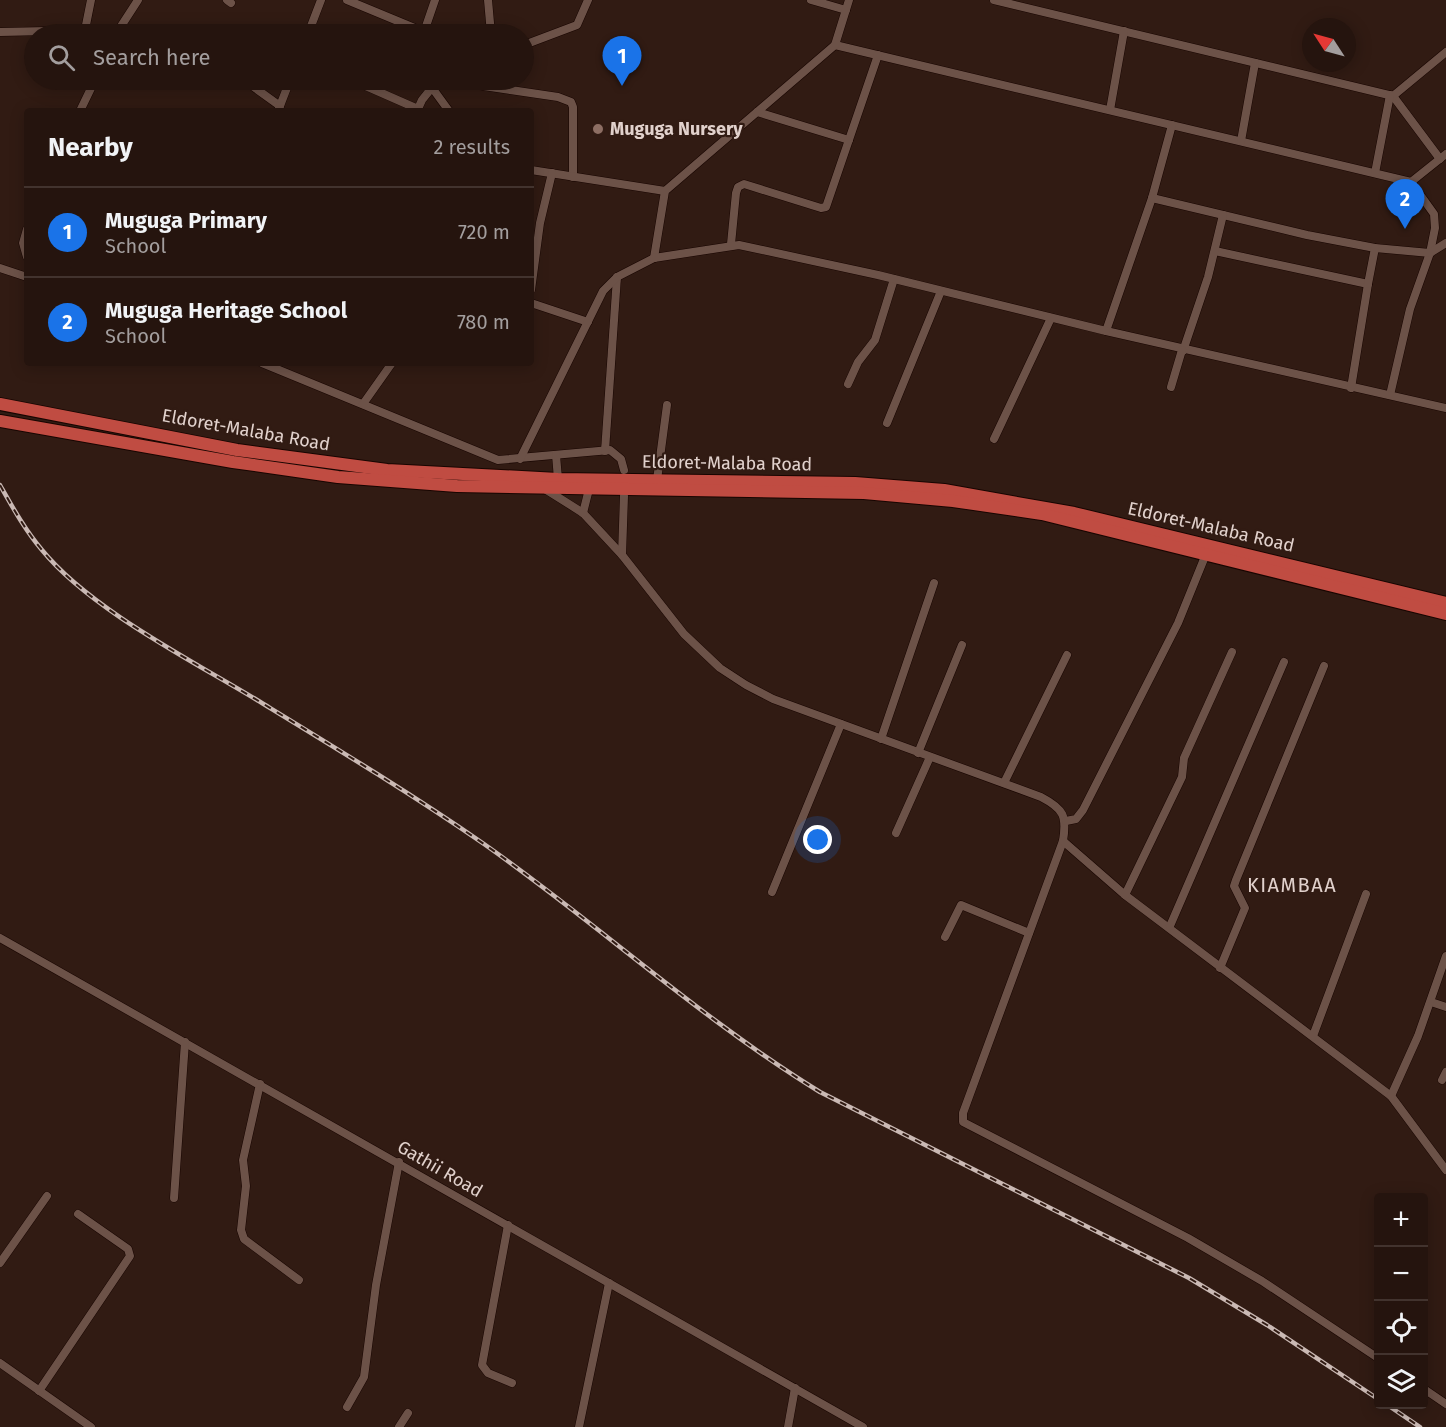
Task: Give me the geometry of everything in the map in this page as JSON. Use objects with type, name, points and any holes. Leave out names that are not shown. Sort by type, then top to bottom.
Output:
[{"type":"highway","name":"Eldoret-Malaba Road","points":[[0,404],[237,450],[338,465],[449,474],[558,479],[855,483],[944,490],[999,498],[1098,519],[1446,603]]},
{"type":"highway","name":"Eldoret-Malaba Road","points":[[0,421],[234,462],[338,477],[457,486],[864,493],[953,501],[1042,514],[1446,614]]},
{"type":"street","points":[[86,24],[91,0]]},
{"type":"street","points":[[122,24],[138,0]]},
{"type":"street","points":[[312,24],[321,0]]},
{"type":"street","points":[[347,0],[360,2],[407,24]]},
{"type":"street","points":[[428,24],[435,0]]},
{"type":"street","points":[[488,0],[490,24]]},
{"type":"street","points":[[534,41],[577,25],[588,0]]},
{"type":"street","points":[[811,0],[846,10]]},
{"type":"street","points":[[654,258],[664,191],[835,45],[849,0]]},
{"type":"street","points":[[994,0],[1392,95],[1443,156],[1411,182]]},
{"type":"street","points":[[0,32],[24,31]]},
{"type":"street","points":[[1110,110],[1124,31]]},
{"type":"street","points":[[835,45],[1411,182],[1436,220],[1430,253],[1410,309],[1390,395]]},
{"type":"street","points":[[1375,173],[1392,95],[1446,52]]},
{"type":"street","points":[[731,244],[738,187],[744,184],[824,208],[878,55]]},
{"type":"street","points":[[1241,141],[1256,63]]},
{"type":"street","points":[[81,108],[90,90]]},
{"type":"street","points":[[256,90],[279,108],[286,90]]},
{"type":"street","points":[[374,90],[414,108]]},
{"type":"street","points":[[419,108],[422,100],[432,90]]},
{"type":"street","points":[[434,90],[447,108]]},
{"type":"street","points":[[525,90],[571,102],[573,107],[573,177]]},
{"type":"street","points":[[757,112],[849,140]]},
{"type":"street","points":[[1106,331],[1152,198],[1172,125]]},
{"type":"street","points":[[534,170],[664,191]]},
{"type":"street","points":[[534,253],[552,173]]},
{"type":"street","points":[[1152,198],[1375,248],[1430,253],[1446,243]]},
{"type":"street","points":[[1171,387],[1215,251],[1223,215]]},
{"type":"street","points":[[534,221],[540,223]]},
{"type":"street","points":[[520,459],[603,291],[617,277],[654,258],[731,244],[894,279],[1183,351],[1446,408]]},
{"type":"street","points":[[1351,388],[1375,248]]},
{"type":"street","points":[[1215,251],[1368,284]]},
{"type":"street","points":[[0,268],[24,276]]},
{"type":"street","points":[[605,450],[617,277]]},
{"type":"street","points":[[848,384],[858,362],[875,340],[894,279]]},
{"type":"street","points":[[887,423],[941,291]]},
{"type":"street","points":[[534,304],[588,322]]},
{"type":"street","points":[[994,439],[1051,318]]},
{"type":"street","points":[[269,366],[498,460],[610,450],[621,459],[624,470]]},
{"type":"street","points":[[363,404],[390,366]]},
{"type":"street","points":[[657,480],[667,405]]},
{"type":"street","points":[[556,454],[558,479]]},
{"type":"street","points":[[543,488],[583,513],[622,555],[684,634],[720,668],[773,699],[1004,783],[1052,802],[1059,809],[1066,821],[1063,841],[963,1113],[963,1122],[1197,1243],[1262,1281],[1374,1355]]},
{"type":"street","points":[[583,513],[589,489]]},
{"type":"street","points":[[622,555],[624,496]]},
{"type":"street","points":[[1066,821],[1076,819],[1083,810],[1178,623],[1206,554]]},
{"type":"street","points":[[881,739],[934,583]]},
{"type":"street","points":[[918,753],[962,645]]},
{"type":"street","points":[[1125,895],[1182,777],[1184,758],[1232,652]]},
{"type":"street","points":[[1004,783],[1066,655]]},
{"type":"street","points":[[1170,926],[1284,662]]},
{"type":"street","points":[[1221,968],[1245,908],[1236,891],[1236,880],[1324,666]]},
{"type":"street","points":[[772,892],[841,724]]},
{"type":"street","points":[[896,833],[930,757]]},
{"type":"street","points":[[1063,841],[1125,895],[1170,926],[1221,968],[1391,1096],[1446,1170]]},
{"type":"street","points":[[1312,1036],[1365,894]]},
{"type":"street","points":[[945,937],[960,905],[1029,933]]},
{"type":"street","name":"Gathii Road","points":[[0,938],[399,1162],[863,1427]]},
{"type":"street","points":[[1391,1096],[1431,1002],[1446,956]]},
{"type":"street","points":[[1431,1002],[1446,1007]]},
{"type":"street","points":[[174,1198],[185,1042]]},
{"type":"street","points":[[260,1084],[243,1160],[246,1186],[241,1230],[244,1239],[298,1280]]},
{"type":"street","points":[[347,1407],[364,1377],[376,1285],[399,1162]]},
{"type":"street","points":[[0,1263],[48,1196]]},
{"type":"street","points":[[39,1391],[130,1256],[126,1248],[78,1214]]},
{"type":"street","points":[[508,1225],[482,1365],[488,1373],[512,1383]]},
{"type":"street","points":[[579,1427],[609,1283]]},
{"type":"street","points":[[0,1363],[91,1427]]},
{"type":"street","points":[[788,1427],[795,1388]]},
{"type":"street","points":[[1428,1392],[1446,1404]]},
{"type":"street","points":[[399,1427],[408,1413]]},
{"type":"railway","points":[[0,485],[42,550],[62,572],[87,593],[173,651],[343,753],[484,844],[568,906],[691,1003],[776,1064],[820,1092],[1189,1278],[1267,1325],[1374,1396]]},
{"type":"railway","points":[[1393,1409],[1420,1427]]},
{"type":"place","name":"Muguga Primary","points":[[622,86]]},
{"type":"place","name":"Muguga Nursery","points":[[598,129]]},
{"type":"place","name":"Muguga Heritage School","points":[[1405,229]]},
{"type":"district","name":"KIAMBAA","points":[[1292,885]]}]
